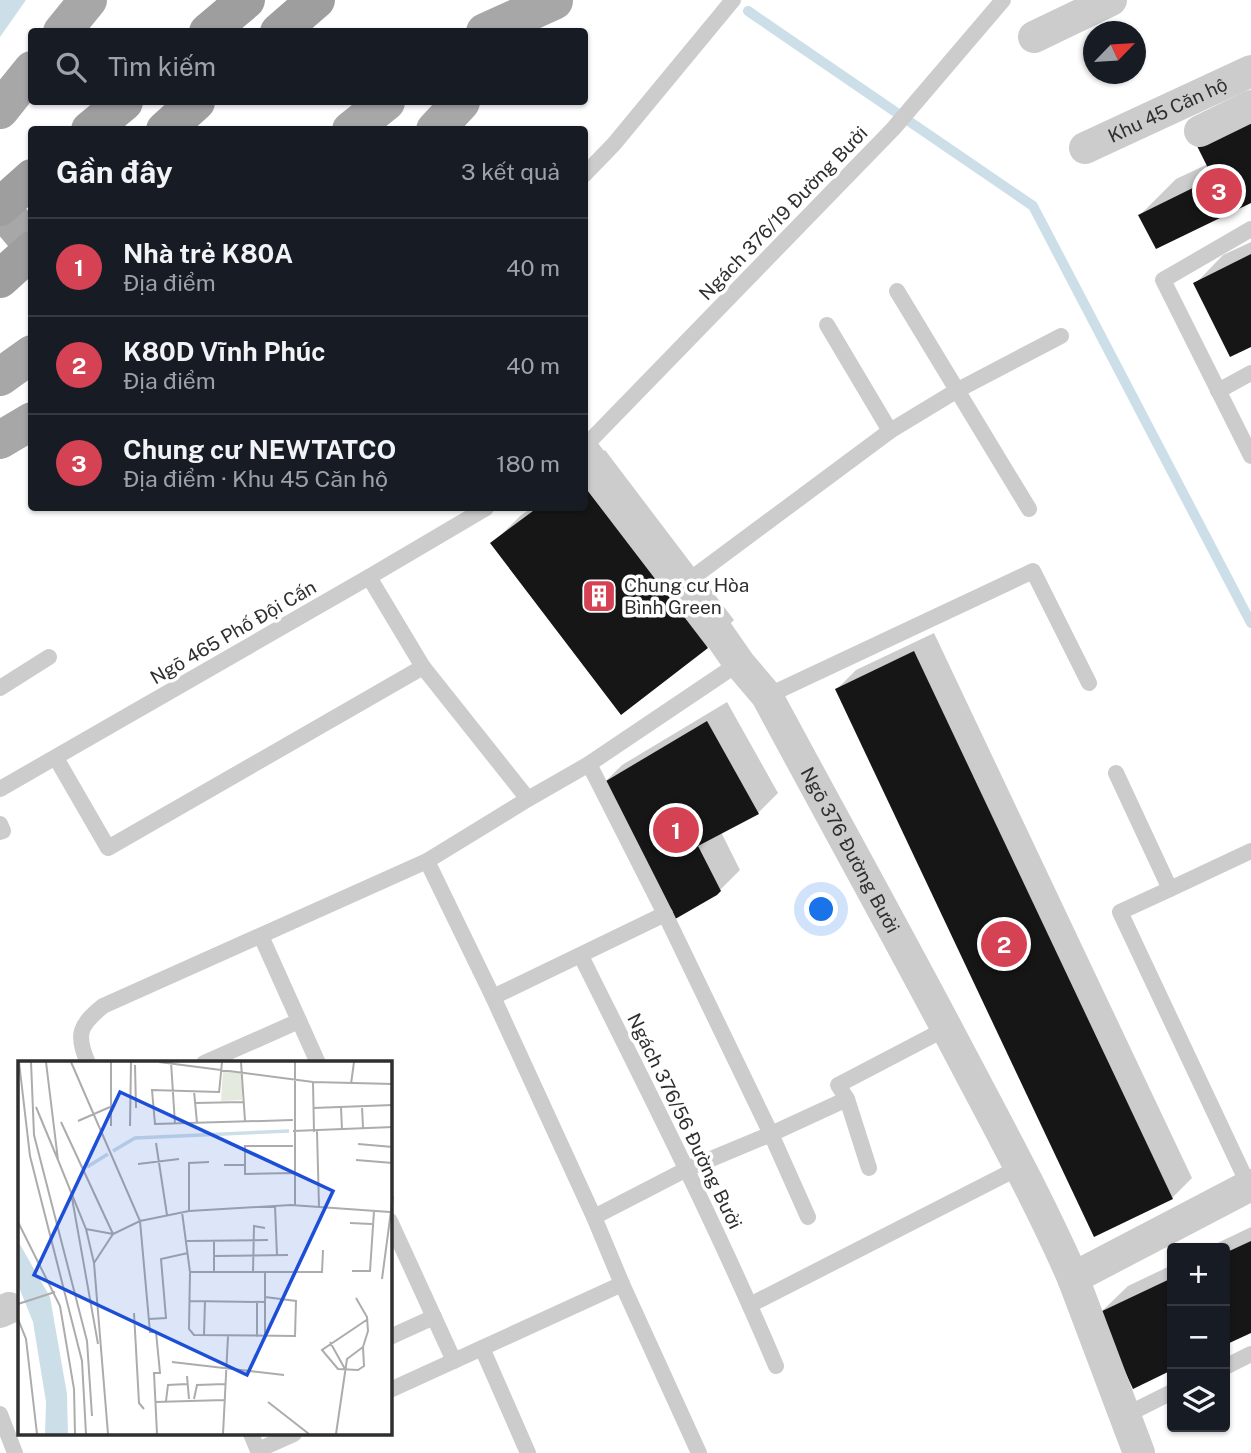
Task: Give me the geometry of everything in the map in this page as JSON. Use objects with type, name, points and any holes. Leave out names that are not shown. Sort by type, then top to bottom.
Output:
[{"type":"highway","points":[[213,28],[246,0]]},
{"type":"highway","points":[[284,28],[316,0]]},
{"type":"highway","points":[[95,126],[120,105]]},
{"type":"highway","points":[[168,126],[192,105]]},
{"type":"highway","points":[[0,207],[28,182]]},
{"type":"highway","points":[[0,279],[28,254]]},
{"type":"main road","points":[[65,28],[88,0]]},
{"type":"main road","points":[[494,28],[555,1]]},
{"type":"main road","points":[[530,28],[555,1]]},
{"type":"main road","points":[[0,110],[28,75]]},
{"type":"main road","points":[[356,126],[382,105]]},
{"type":"main road","points":[[439,126],[458,105]]},
{"type":"main road","points":[[0,207],[28,240]]},
{"type":"main road","points":[[0,377],[28,357]]},
{"type":"main road","points":[[0,440],[28,423]]},
{"type":"street","points":[[1034,37],[1111,0]]},
{"type":"street","name":"Khu 45 Căn hộ","points":[[1085,148],[1251,71]]},
{"type":"street","points":[[1200,131],[1251,106]]},
{"type":"street","name":"Ngõ 376 Đường Bưởi","points":[[588,454],[739,663],[767,696],[1020,1167],[1073,1278],[1139,1453]]},
{"type":"street","points":[[1073,1278],[1250,1186]]},
{"type":"lane","points":[[588,171],[614,144],[733,0]]},
{"type":"lane","name":"Ngách 376/19 Đường Bưởi","points":[[588,445],[893,129],[1003,0]]},
{"type":"lane","points":[[1251,229],[1163,280],[1251,456]]},
{"type":"lane","points":[[897,291],[1029,509]]},
{"type":"lane","points":[[827,325],[890,431]]},
{"type":"lane","points":[[684,584],[890,431],[956,391],[1061,336]]},
{"type":"lane","points":[[1218,391],[1251,373]]},
{"type":"lane","name":"Ngõ 465 Phố Đội Cấn","points":[[0,789],[481,511]]},
{"type":"lane","points":[[767,696],[1033,571],[1089,683]]},
{"type":"lane","points":[[369,578],[423,667],[528,799]]},
{"type":"lane","points":[[0,688],[49,657]]},
{"type":"lane","points":[[87,1061],[81,1049],[80,1032],[87,1019],[103,1006],[427,861],[589,764],[739,663]]},
{"type":"lane","points":[[56,758],[108,848],[423,667]]},
{"type":"lane","points":[[589,764],[665,914],[808,1217]]},
{"type":"lane","points":[[1116,773],[1170,889]]},
{"type":"lane","points":[[0,824],[3,831],[0,832]]},
{"type":"lane","points":[[1250,1186],[1120,912],[1251,851]]},
{"type":"lane","points":[[427,861],[493,997],[699,1453]]},
{"type":"lane","points":[[493,997],[665,914]]},
{"type":"lane","points":[[261,936],[317,1061]]},
{"type":"lane","name":"Ngách 376/56 Đường Bưởi","points":[[581,956],[687,1169],[776,1366]]},
{"type":"lane","points":[[209,1061],[299,1021]]},
{"type":"lane","points":[[869,1168],[847,1099],[838,1085],[947,1028]]},
{"type":"lane","points":[[594,1217],[687,1169],[847,1099]]},
{"type":"lane","points":[[750,1305],[1020,1167]]},
{"type":"lane","points":[[392,1225],[454,1361]]},
{"type":"lane","points":[[392,1389],[622,1284]]},
{"type":"lane","points":[[392,1336],[434,1317]]},
{"type":"lane","points":[[482,1348],[528,1453]]},
{"type":"lane","points":[[1230,1364],[1251,1354]]},
{"type":"lane","points":[[1124,1416],[1167,1394]]},
{"type":"lane","points":[[0,1415],[15,1453]]},
{"type":"lane","points":[[258,1452],[290,1436]]},
{"type":"shaded area","points":[[0,0],[26,0],[0,37]]},
{"type":"building","points":[[1251,117],[1251,203],[1156,249],[1138,215],[1213,178],[1196,144]]},
{"type":"building","points":[[1251,254],[1251,347],[1230,357],[1193,283]]},
{"type":"building","name":"Chung cư Hòa Bình Green","points":[[588,491],[708,648],[621,715],[490,543],[533,511],[588,511]]},
{"type":"building","points":[[914,651],[1173,1199],[1094,1237],[835,689]]},
{"type":"building","points":[[707,721],[759,814],[698,846],[721,891],[670,922],[601,784]]},
{"type":"building","points":[[1251,1241],[1251,1333],[1230,1343],[1230,1306],[1230,1251]]},
{"type":"building","points":[[1167,1280],[1167,1372],[1133,1389],[1098,1313]]},
{"type":"waterway","points":[[748,11],[1033,206],[1251,623]]},
{"type":"place","name":"Chung cư NEWTATCO","points":[[1219,191]]},
{"type":"place","name":"Chung cư Hòa Bình Green","points":[[599,596]]},
{"type":"place","name":"Nhà trẻ K80A","points":[[676,830]]},
{"type":"place","name":"K80D Vĩnh Phúc","points":[[1004,944]]}]
